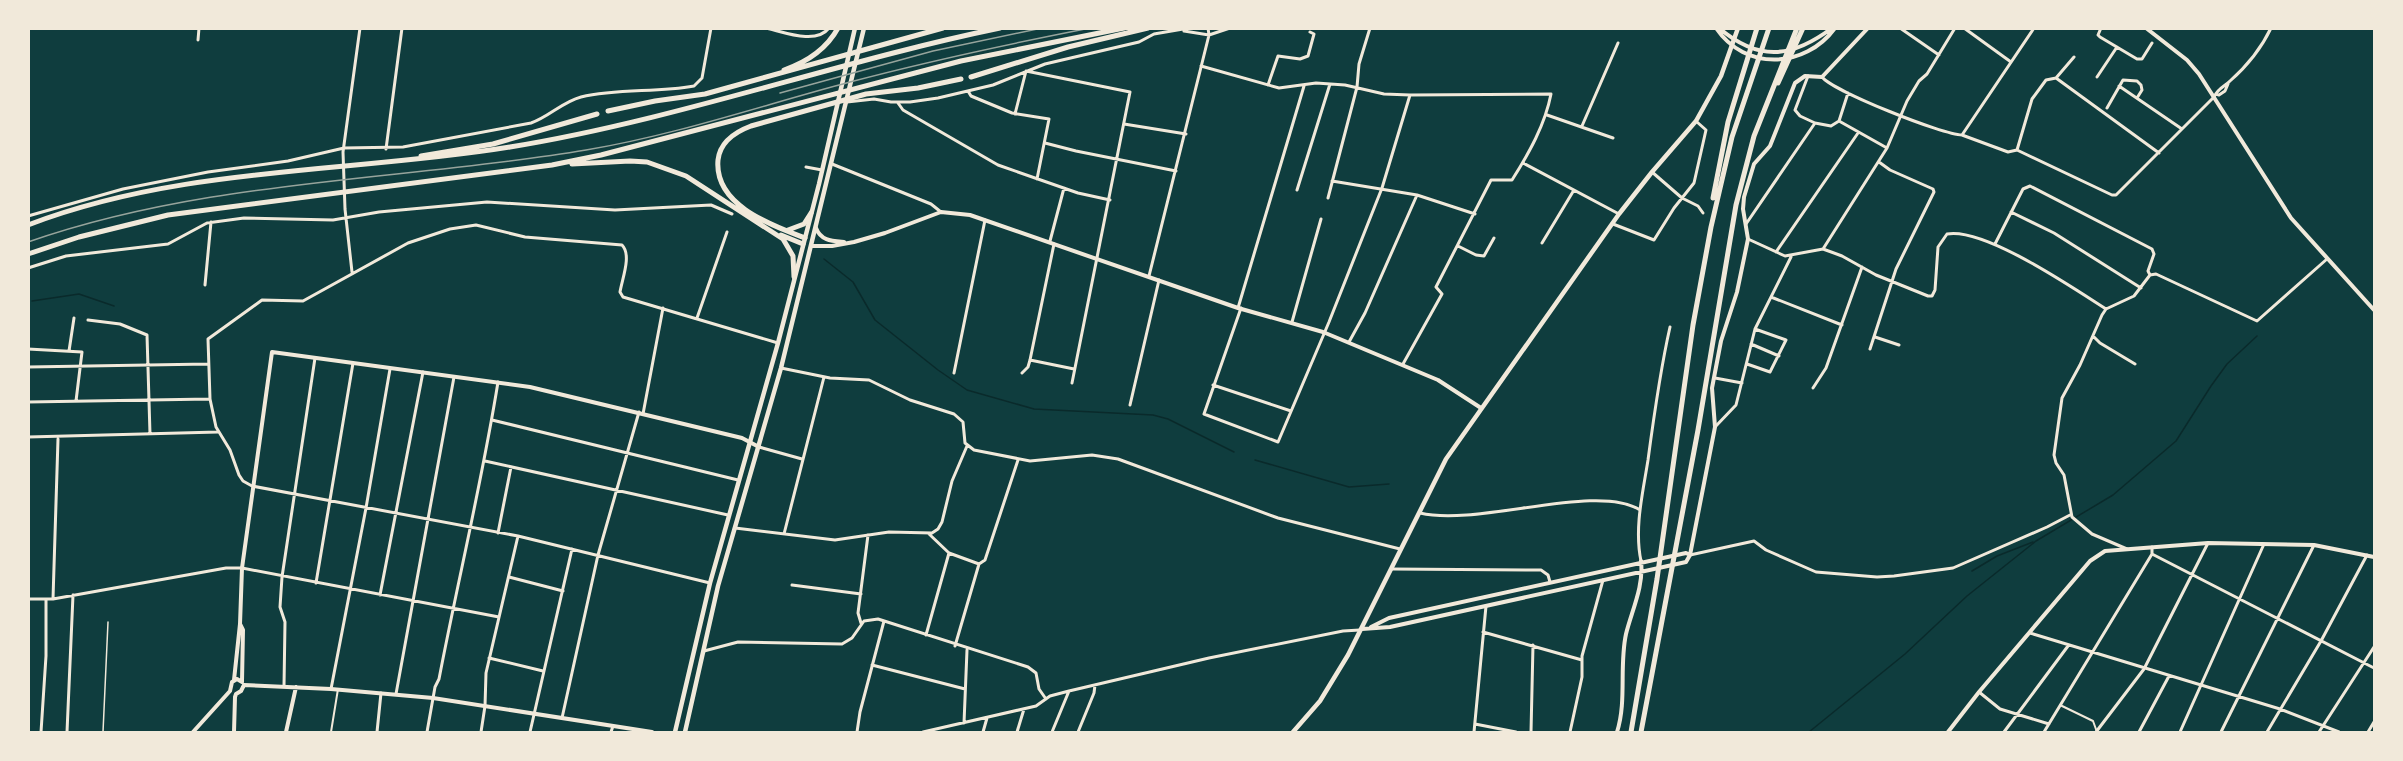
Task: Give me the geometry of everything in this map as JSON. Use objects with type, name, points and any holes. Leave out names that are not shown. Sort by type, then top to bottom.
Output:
[{"type":"highway","points":[[735,86],[804,62],[826,46],[838,28]]},
{"type":"highway","points":[[608,111],[655,101],[697,96],[943,28]]},
{"type":"highway","points":[[28,225],[118,199],[177,187],[500,149],[588,132],[939,41],[1000,28]]},
{"type":"highway","points":[[552,165],[648,144],[962,61],[1124,28]]},
{"type":"highway","points":[[971,77],[1068,47],[1148,28]]},
{"type":"highway","points":[[1711,227],[1711,213],[1723,142],[1757,28]]},
{"type":"highway","points":[[1631,732],[1657,579],[1691,335],[1711,227],[1732,137],[1769,28]]},
{"type":"highway","points":[[1641,732],[1698,430],[1736,205],[1748,156],[1761,117],[1797,28]]},
{"type":"highway","points":[[1761,117],[1803,28]]},
{"type":"highway","points":[[794,277],[793,253],[789,245],[777,231],[740,205],[723,187],[719,173],[719,156],[722,148],[734,134],[751,126],[866,94],[918,88],[961,79]]},
{"type":"highway","points":[[378,164],[493,144],[597,114]]},
{"type":"highway","points":[[28,254],[79,237],[178,214],[552,165],[630,161],[662,166],[698,183],[777,231],[804,241]]},
{"type":"highway","points":[[777,231],[797,228],[808,221],[811,213]]},
{"type":"main road","points":[[675,732],[710,583],[778,343],[855,28]]},
{"type":"main road","points":[[685,732],[702,651],[781,368],[848,102],[864,28]]},
{"type":"main road","points":[[1293,732],[1320,701],[1365,629],[1418,513],[1446,459],[1619,214],[1696,121],[1715,89],[1738,28]]},
{"type":"main road","points":[[804,241],[812,243]]},
{"type":"street","points":[[198,40],[199,28]]},
{"type":"street","points":[[352,272],[345,209],[344,150],[360,28]]},
{"type":"street","points":[[386,149],[402,28]]},
{"type":"street","points":[[28,216],[161,181],[344,150],[386,149],[531,123],[549,116],[569,101],[588,96],[694,86],[702,78],[711,28]]},
{"type":"street","points":[[766,28],[815,37],[825,33],[829,28]]},
{"type":"street","points":[[1182,31],[1189,28]]},
{"type":"street","points":[[1149,276],[1186,134],[1209,35],[1208,28]]},
{"type":"street","points":[[848,102],[874,99],[898,103],[925,101],[993,85],[1045,64],[1135,43],[1154,34],[1182,31],[1209,35],[1230,28]]},
{"type":"street","points":[[1328,198],[1357,87],[1359,64],[1370,28]]},
{"type":"street","points":[[1718,28],[1747,47],[1769,52],[1789,52],[1812,43],[1833,28]]},
{"type":"street","points":[[1718,28],[1732,46],[1744,53],[1768,59],[1787,59],[1805,54],[1825,42],[1833,28]]},
{"type":"street","points":[[1822,77],[1868,28]]},
{"type":"street","points":[[1900,28],[1939,55]]},
{"type":"street","points":[[1823,249],[1847,207],[1887,148],[1918,81],[1926,76],[1955,28]]},
{"type":"street","points":[[1964,28],[2011,62]]},
{"type":"street","points":[[1963,134],[2034,28]]},
{"type":"street","points":[[2101,28],[2098,35],[2139,60],[2152,43]]},
{"type":"street","points":[[2146,28],[2187,60],[2215,95],[2278,201],[2296,225],[2374,310]]},
{"type":"street","points":[[923,732],[1039,705],[1047,699],[1069,691],[1209,658],[1344,631],[1390,627],[1686,562],[1690,555],[1715,427],[1711,398],[1714,378],[1748,239],[1743,210],[1744,197],[1754,164],[1770,146],[1795,83],[1800,78],[1822,77],[1848,93],[1901,115],[1963,134],[2008,152],[2017,150],[2116,195],[2215,95],[2218,89],[2228,84],[2254,56],[2271,28]]},
{"type":"street","points":[[1268,85],[1278,56],[1300,59],[1308,56],[1314,34],[1310,32]]},
{"type":"street","points":[[1582,126],[1618,43]]},
{"type":"street","points":[[2097,77],[2117,47]]},
{"type":"street","points":[[2017,150],[2032,99],[2046,80],[2056,78],[2074,57]]},
{"type":"street","points":[[1201,66],[1279,88],[1316,83],[1357,87],[1384,94],[1551,94],[1547,115],[1512,180],[1491,180],[1436,287],[1442,294],[1403,363]]},
{"type":"street","points":[[1026,71],[1131,92],[1072,383]]},
{"type":"street","points":[[1016,114],[1026,71]]},
{"type":"street","points":[[1808,76],[1794,110],[1800,116],[1815,123],[1831,126],[1839,121],[1848,93]]},
{"type":"street","points":[[2056,78],[2159,153]]},
{"type":"street","points":[[2107,108],[2123,80],[2137,81],[2141,85],[2142,90],[2137,98]]},
{"type":"street","points":[[1297,190],[1330,84]]},
{"type":"street","points":[[1304,86],[1240,308],[1204,414],[1280,441],[1382,188],[1410,95]]},
{"type":"street","points":[[2119,86],[2182,129]]},
{"type":"street","points":[[968,91],[971,96],[1016,114],[1049,119],[1037,179]]},
{"type":"street","points":[[898,103],[903,110],[991,162],[1064,188],[1110,200]]},
{"type":"street","points":[[1547,115],[1613,138]]},
{"type":"street","points":[[1613,224],[1654,240],[1697,176],[1706,134],[1705,128],[1696,121]]},
{"type":"street","points":[[1839,121],[1887,148]]},
{"type":"street","points":[[1746,224],[1815,123]]},
{"type":"street","points":[[1124,124],[1186,134]]},
{"type":"street","points":[[1776,252],[1858,133]]},
{"type":"street","points":[[1045,143],[1176,171]]},
{"type":"street","points":[[1870,349],[1891,281],[1934,192],[1933,189],[1890,170],[1879,162]]},
{"type":"street","points":[[1523,163],[1619,214]]},
{"type":"street","points":[[832,164],[931,204],[941,212]]},
{"type":"street","points":[[806,167],[822,170]]},
{"type":"street","points":[[1652,172],[1682,198],[1698,206],[1703,213]]},
{"type":"street","points":[[1332,181],[1417,195],[1475,214]]},
{"type":"street","points":[[1995,244],[2025,186],[2030,186],[2152,249],[2154,254],[2148,271],[2150,275]]},
{"type":"street","points":[[1022,373],[1028,368],[1030,360],[1064,188]]},
{"type":"street","points":[[1542,243],[1574,190]]},
{"type":"street","points":[[1349,342],[1365,313],[1417,195]]},
{"type":"street","points":[[28,268],[66,256],[168,243],[211,222],[265,218],[346,219],[379,212],[486,202],[628,210],[711,205],[732,214]]},
{"type":"street","points":[[812,243],[832,246],[854,242],[941,212],[963,213],[1097,257],[1240,308],[1323,332],[1403,363],[1437,380],[1481,408]]},
{"type":"street","points":[[2011,212],[2054,234],[2141,288]]},
{"type":"street","points":[[1292,322],[1321,219]]},
{"type":"street","points":[[954,373],[985,220]]},
{"type":"street","points":[[205,285],[211,222]]},
{"type":"street","points":[[710,583],[518,536],[252,486],[243,481],[239,475],[230,450],[218,432],[210,399],[207,342],[209,337],[262,300],[303,301],[352,272],[426,235],[470,225],[516,236],[618,244],[626,248],[627,256],[621,296],[778,343]]},
{"type":"street","points":[[816,228],[819,235],[826,239],[854,242]]},
{"type":"street","points":[[697,319],[727,232]]},
{"type":"street","points":[[1748,239],[1776,252],[1792,256],[1823,249],[1891,281],[1932,296],[1937,281],[1938,247],[1947,234],[1960,233],[1995,244],[2106,309]]},
{"type":"street","points":[[1458,246],[1481,256],[1487,253],[1494,238]]},
{"type":"street","points":[[1715,427],[1736,405],[1755,328],[1792,256]]},
{"type":"street","points":[[2127,549],[2092,534],[2071,516],[2064,475],[2054,455],[2062,398],[2106,309],[2134,296],[2150,275],[2156,274],[2257,321],[2327,259]]},
{"type":"street","points":[[1813,388],[1826,368],[1862,267]]},
{"type":"street","points":[[1130,405],[1159,280]]},
{"type":"street","points":[[1770,297],[1842,325]]},
{"type":"street","points":[[561,718],[598,555],[615,491],[641,413],[663,308]]},
{"type":"street","points":[[69,351],[74,318]]},
{"type":"street","points":[[88,320],[112,322],[147,335],[150,434]]},
{"type":"street","points":[[1617,732],[1621,717],[1624,645],[1644,572],[1639,550],[1640,510],[1658,383],[1670,327]]},
{"type":"street","points":[[1747,364],[1770,372],[1786,340],[1755,328]]},
{"type":"street","points":[[2093,336],[2100,343],[2135,364]]},
{"type":"street","points":[[1874,337],[1899,345]]},
{"type":"street","points":[[1751,344],[1779,356]]},
{"type":"street","points":[[28,349],[82,352],[76,401]]},
{"type":"street","points":[[194,732],[230,691],[234,680],[240,624],[242,568],[252,486],[270,355],[275,351],[548,391],[749,441],[759,447],[802,459]]},
{"type":"street","points":[[284,686],[285,622],[280,607],[282,577],[315,357]]},
{"type":"street","points":[[1030,360],[1074,369]]},
{"type":"street","points":[[316,583],[353,362]]},
{"type":"street","points":[[28,367],[208,364]]},
{"type":"street","points":[[331,689],[366,508],[390,367]]},
{"type":"street","points":[[781,368],[824,377],[869,380],[910,400],[956,416],[964,424],[964,440],[967,446],[975,450],[1018,460],[1045,460],[1092,455],[1118,459],[1288,521],[1401,549]]},
{"type":"street","points":[[380,595],[423,372]]},
{"type":"street","points":[[396,694],[454,376]]},
{"type":"street","points":[[784,534],[824,377]]},
{"type":"street","points":[[1714,378],[1742,383]]},
{"type":"street","points":[[427,732],[485,460],[498,382]]},
{"type":"street","points":[[1213,385],[1291,411]]},
{"type":"street","points":[[28,402],[210,399]]},
{"type":"street","points":[[492,420],[738,480]]},
{"type":"street","points":[[28,437],[218,432]]},
{"type":"street","points":[[53,599],[58,438]]},
{"type":"street","points":[[735,528],[835,540],[889,532],[935,532],[942,522],[952,481],[967,446]]},
{"type":"street","points":[[485,460],[728,516]]},
{"type":"street","points":[[955,646],[979,564],[985,560],[1018,460]]},
{"type":"street","points":[[498,533],[511,466]]},
{"type":"street","points":[[1418,513],[1426,515],[1491,514],[1587,502],[1624,503],[1640,510]]},
{"type":"street","points":[[1365,629],[1389,618],[1643,561],[1686,553],[1690,555],[1754,541],[1766,550],[1816,572],[1894,576],[1953,568],[2071,516]]},
{"type":"street","points":[[928,533],[949,554],[979,564]]},
{"type":"street","points":[[861,623],[858,612],[868,535]]},
{"type":"street","points":[[481,732],[486,673],[518,536]]},
{"type":"street","points":[[2096,732],[2144,669],[2208,543]]},
{"type":"street","points":[[1948,732],[2090,561],[2105,552],[2208,543],[2264,544],[2314,545],[2374,557]]},
{"type":"street","points":[[2180,732],[2264,544]]},
{"type":"street","points":[[2222,732],[2314,545]]},
{"type":"street","points":[[2044,732],[2152,554],[2152,548]]},
{"type":"street","points":[[530,732],[572,549]]},
{"type":"street","points":[[926,635],[949,554]]},
{"type":"street","points":[[2152,554],[2374,668]]},
{"type":"street","points":[[2267,732],[2321,641],[2367,555]]},
{"type":"street","points":[[28,599],[53,599],[216,570],[242,568],[499,617]]},
{"type":"street","points":[[1392,569],[1541,570],[1548,575],[1550,582]]},
{"type":"street","points":[[509,577],[562,591]]},
{"type":"street","points":[[1570,732],[1582,677],[1582,660],[1603,580]]},
{"type":"street","points":[[792,585],[861,594]]},
{"type":"street","points":[[67,732],[73,596]]},
{"type":"street","points":[[41,732],[46,656],[46,600]]},
{"type":"street","points":[[1474,732],[1486,605]]},
{"type":"street","points":[[702,651],[738,642],[842,644],[852,638],[861,623],[871,619],[884,621],[967,650],[1032,669],[1036,673],[1039,688],[1047,699]]},
{"type":"street","points":[[857,732],[860,712],[884,621]]},
{"type":"street","points":[[234,732],[236,694],[242,691],[243,683],[243,630],[240,624]]},
{"type":"street","points":[[1483,632],[1582,660]]},
{"type":"street","points":[[2030,633],[2280,709],[2339,732]]},
{"type":"street","points":[[1531,732],[1533,645]]},
{"type":"street","points":[[2004,732],[2068,645]]},
{"type":"street","points":[[2319,732],[2374,646]]},
{"type":"street","points":[[964,723],[967,650]]},
{"type":"street","points":[[489,658],[543,671]]},
{"type":"street","points":[[872,665],[965,689]]},
{"type":"street","points":[[2139,732],[2169,676]]},
{"type":"street","points":[[234,680],[243,683],[433,698],[652,732]]},
{"type":"street","points":[[1078,732],[1095,685]]},
{"type":"street","points":[[286,732],[296,687]]},
{"type":"street","points":[[331,732],[338,689]]},
{"type":"street","points":[[1052,732],[1069,691]]},
{"type":"street","points":[[1979,692],[2001,709],[2049,724]]},
{"type":"street","points":[[377,732],[381,693]]},
{"type":"street","points":[[2060,705],[2093,721],[2096,732]]},
{"type":"street","points":[[1017,732],[1024,709]]},
{"type":"street","points":[[983,732],[987,717]]},
{"type":"street","points":[[2368,732],[2374,722]]},
{"type":"street","points":[[1474,724],[1514,732]]},
{"type":"street","points":[[611,732],[613,726]]},
{"type":"street","points":[[946,732],[947,727]]},
{"type":"lane","points":[[103,732],[108,622]]},
{"type":"waterway","points":[[824,259],[853,282],[875,320],[967,390],[1034,409],[1153,415],[1168,419],[1234,452]]},
{"type":"waterway","points":[[32,301],[79,294],[114,306]]},
{"type":"waterway","points":[[1809,732],[1905,654],[1967,596],[2036,541],[2113,495],[2176,441],[2227,364],[2257,336]]},
{"type":"waterway","points":[[1255,460],[1349,487],[1389,484]]},
{"type":"waterway","points":[[1972,571],[1997,556],[2033,542]]},
{"type":"railway","points":[[780,93],[933,51],[1042,28]]},
{"type":"railway","points":[[28,242],[96,221],[165,205],[235,193],[516,160],[620,144],[909,67],[1090,28]]}]
